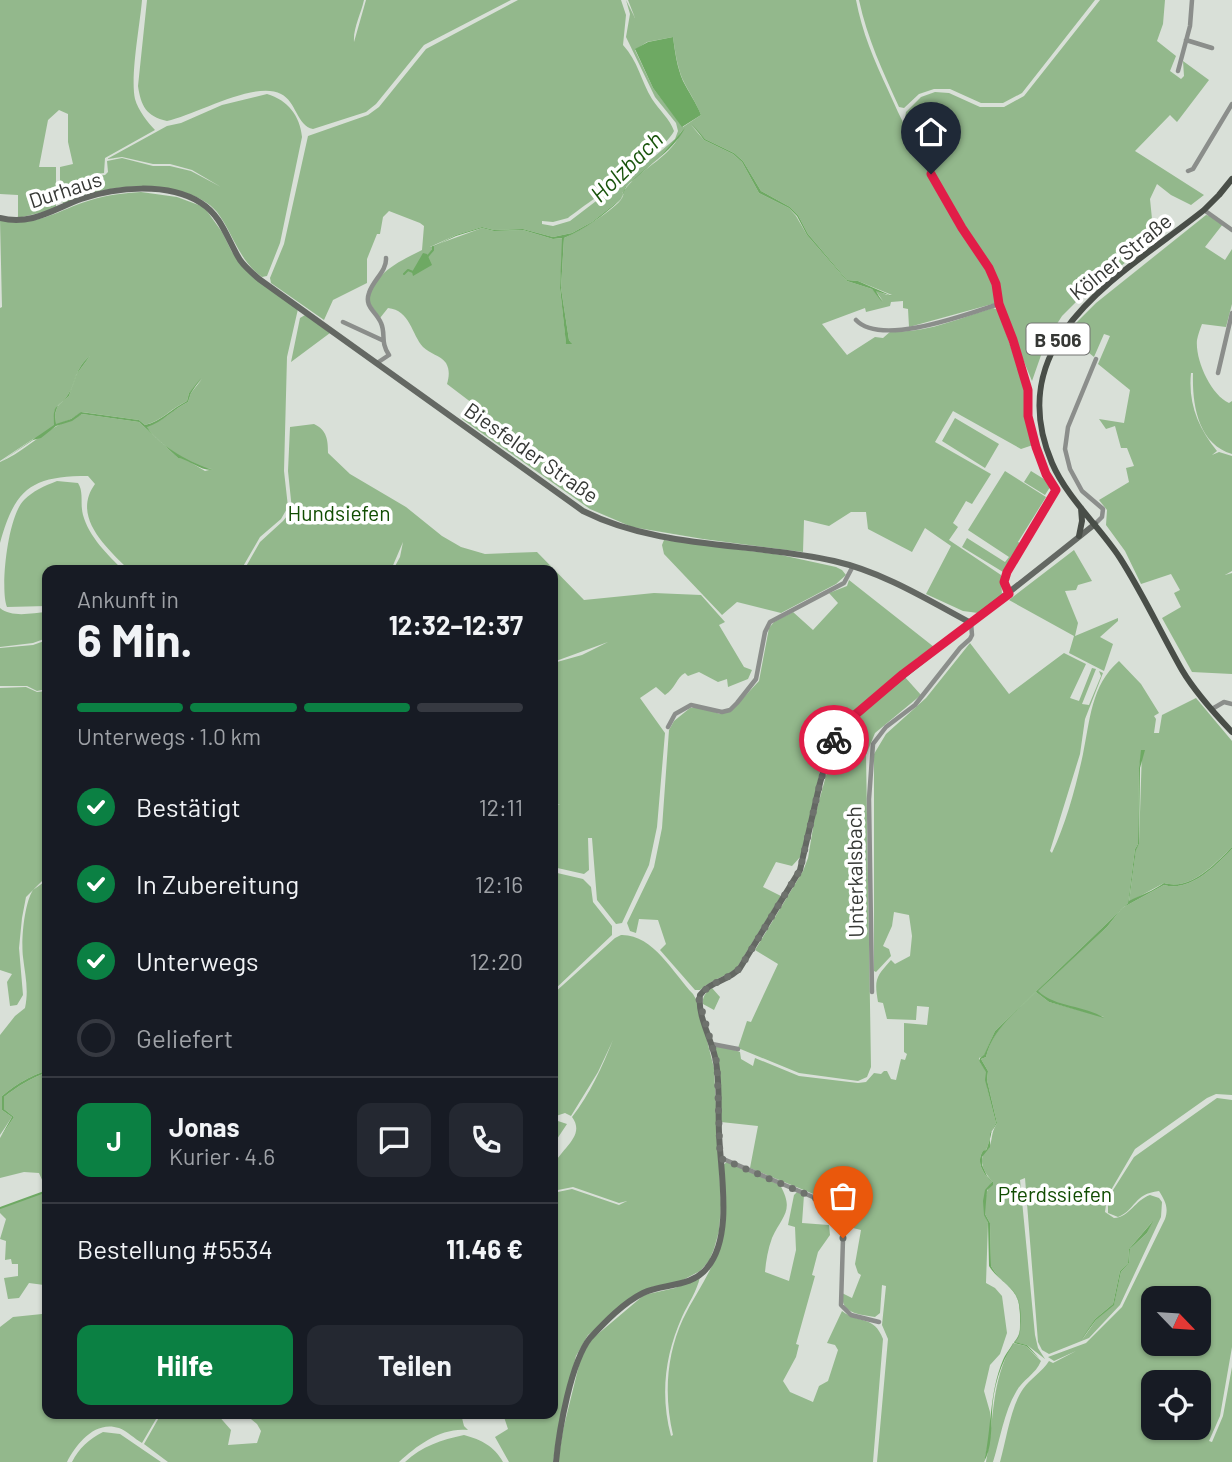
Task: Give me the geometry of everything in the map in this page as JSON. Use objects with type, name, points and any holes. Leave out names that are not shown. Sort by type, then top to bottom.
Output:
[{"type":"main road","name":"Kölner Straße","points":[[1232,179],[1204,209],[1086,303],[1067,324],[1047,362],[1040,404],[1052,466],[1122,562],[1184,671],[1232,732]]},
{"type":"main road","points":[[1079,536],[1081,506]]},
{"type":"street","points":[[1178,71],[1192,0]]},
{"type":"street","points":[[1186,40],[1212,48]]},
{"type":"street","points":[[1188,171],[1193,169],[1232,104]]},
{"type":"street","points":[[906,127],[946,202],[989,268],[996,284],[999,304],[1028,390],[1028,416],[1036,447],[1046,474],[1056,490],[1007,572],[1004,582],[1009,594]]},
{"type":"street","name":"Durhaus","points":[[0,218],[13,221],[38,217],[83,199],[126,189],[187,196],[202,203],[216,217]]},
{"type":"street","points":[[1204,209],[1232,230]]},
{"type":"street","name":"Biesfelder Straße","points":[[216,217],[248,269],[573,505],[606,522],[659,537],[799,554],[853,566],[879,576],[971,623]]},
{"type":"street","points":[[376,363],[389,355],[382,340],[383,326],[369,306],[368,298],[374,283],[385,268],[386,258]]},
{"type":"street","points":[[856,320],[867,328],[900,331],[938,323],[999,304]]},
{"type":"street","points":[[1219,373],[1232,313]]},
{"type":"street","points":[[343,322],[382,340]]},
{"type":"street","name":"Kölner Straße","points":[[1095,524],[1103,509],[1082,491],[1070,469],[1065,449],[1068,427],[1096,359]]},
{"type":"street","points":[[556,1462],[560,1430],[576,1365],[584,1345],[644,1293],[693,1279],[704,1272],[712,1262],[724,1213],[717,1073],[712,1044],[700,1006],[700,995],[705,989],[729,978],[740,968],[800,870],[820,783],[836,736],[842,726],[911,668],[1009,594],[1095,524]]},
{"type":"street","points":[[668,727],[675,714],[691,705],[722,712],[730,710],[756,679],[765,632],[770,622],[844,583],[853,566]]},
{"type":"street","name":"Unterkalsbach","points":[[872,992],[869,799],[873,744],[886,727],[915,705],[970,639],[971,623]]},
{"type":"street","points":[[1212,709],[1224,702],[1232,704]]},
{"type":"street","points":[[712,1044],[738,1049]]},
{"type":"street","points":[[720,1158],[811,1195],[828,1207],[842,1228],[841,1305],[851,1315],[878,1322]]},
{"type":"green space","points":[[0,0],[142,0],[134,64],[135,99],[146,120],[155,130],[105,158],[104,173],[80,180],[60,197],[60,167],[73,164],[68,142],[68,114],[59,110],[48,120],[39,167],[56,167],[56,209],[18,218],[18,195],[0,194]]},
{"type":"green space","points":[[147,0],[364,0],[354,42],[366,0],[511,0],[424,45],[376,104],[366,112],[313,129],[303,123],[286,97],[270,91],[241,95],[167,121],[149,113],[143,105],[138,86]]},
{"type":"green space","points":[[518,0],[621,0],[626,15],[623,45],[652,99],[674,131],[657,151],[568,218],[553,222],[542,221],[542,224],[553,226],[570,221],[655,156],[675,139],[678,131],[676,123],[655,97],[626,37],[630,14],[626,0],[635,18],[628,0],[856,0],[869,46],[899,114],[935,183],[989,272],[996,303],[909,327],[908,309],[903,308],[903,301],[891,302],[890,306],[866,312],[865,308],[822,324],[847,355],[875,337],[883,338],[891,331],[930,328],[993,308],[998,310],[1024,385],[1033,445],[1021,449],[953,411],[935,442],[991,474],[972,504],[966,501],[953,523],[958,527],[949,540],[1001,575],[1002,595],[978,613],[963,611],[926,594],[951,546],[925,528],[912,552],[868,529],[866,512],[851,512],[829,526],[804,520],[803,552],[632,527],[590,509],[462,419],[472,403],[447,384],[449,374],[446,363],[423,347],[401,313],[388,308],[380,318],[369,302],[371,292],[381,276],[396,264],[422,250],[424,226],[420,223],[389,211],[383,217],[380,234],[377,234],[367,259],[367,283],[333,300],[324,320],[271,283],[270,278],[284,244],[308,136],[368,115],[379,107],[426,49]],"holes":[[[673,37],[682,78],[701,115],[683,127],[653,88],[635,50],[647,42]],[[691,125],[705,139],[734,153],[743,161],[761,191],[790,207],[798,215],[808,234],[847,280],[858,281],[892,295],[875,290],[883,301],[872,289],[847,281],[807,235],[789,208],[759,193],[742,162],[733,154],[704,140]],[[682,130],[672,147],[624,191],[625,187],[660,157]],[[623,193],[622,198],[618,203],[605,214],[587,226],[564,238],[561,288],[571,343],[566,343],[560,288],[563,238],[553,239],[523,230],[494,231],[482,228],[430,247],[482,227],[494,230],[523,229],[553,237],[572,233],[592,222],[621,199]]]},
{"type":"green space","points":[[859,0],[1095,0],[1022,93],[1003,103],[981,103],[950,89],[934,89],[919,94],[904,108],[899,107],[881,68]]},
{"type":"green space","points":[[1100,0],[1165,0],[1163,24],[1157,41],[1176,56],[1170,71],[1181,79],[1184,76],[1183,61],[1209,80],[1177,122],[1170,115],[1135,151],[1204,195],[1191,205],[1157,184],[1150,199],[1152,219],[1162,228],[1139,252],[1082,296],[1062,316],[1046,341],[1032,381],[1002,309],[996,281],[946,197],[905,118],[906,112],[921,97],[935,92],[949,93],[980,107],[1004,107],[1024,96]]},
{"type":"green space","points":[[267,94],[281,100],[292,110],[299,122],[302,137],[280,243],[267,276],[262,277],[248,263],[223,220],[208,203],[182,192],[167,188],[122,187],[98,192],[64,205],[62,201],[75,186],[92,177],[105,175],[108,172],[107,161],[122,158],[153,166],[170,166],[191,171],[221,187],[192,170],[170,164],[153,164],[122,157],[107,159],[167,126],[181,123],[222,105]]},
{"type":"green space","points":[[141,192],[177,197],[204,207],[232,252],[298,309],[287,357],[284,471],[288,507],[281,519],[260,537],[244,565],[124,565],[102,542],[89,520],[89,496],[95,484],[88,476],[53,479],[29,489],[12,509],[0,543],[0,462],[39,437],[0,461],[0,220],[36,220],[91,200],[122,194]],"holes":[[[202,379],[191,393],[188,402],[158,422],[146,426],[156,438],[139,422],[82,414],[71,419],[82,412],[139,420],[145,425],[187,401],[189,393]],[[58,406],[55,414],[56,425],[71,419],[43,435],[55,425],[54,414]],[[161,442],[185,459],[178,458]],[[188,461],[213,469],[205,471]]]},
{"type":"green space","points":[[1206,215],[1223,224],[1205,247],[1225,260],[1232,249],[1232,304],[1226,327],[1202,324],[1197,348],[1210,385],[1222,399],[1229,403],[1232,401],[1232,454],[1211,442],[1200,424],[1204,433],[1217,451],[1212,455],[1219,452],[1232,456],[1232,571],[1225,575],[1232,573],[1232,674],[1192,672],[1162,618],[1181,607],[1174,593],[1180,590],[1171,574],[1141,584],[1125,551],[1106,525],[1107,510],[1099,500],[1129,482],[1126,468],[1134,466],[1127,448],[1121,448],[1115,426],[1106,429],[1099,419],[1124,423],[1130,390],[1098,364],[1110,336],[1104,334],[1094,357],[1067,335],[1096,303]],"holes":[[[1191,373],[1199,421],[1191,395]]]},
{"type":"green space","points":[[305,315],[330,333],[291,362],[300,318]]},
{"type":"green space","points":[[955,418],[999,444],[985,468],[942,441]]},
{"type":"green space","name":"Hundsiefen","points":[[314,424],[322,429],[328,444],[328,453],[350,474],[406,507],[442,536],[461,547],[485,554],[537,552],[550,565],[396,565],[403,542],[393,565],[247,565],[260,542],[292,510],[288,471],[290,427]]},
{"type":"green space","points":[[1005,471],[1046,497],[1018,542],[1022,544],[1003,572],[962,547],[967,538],[1005,562],[1009,557],[968,530]]},
{"type":"green space","points":[[1031,471],[1052,484],[1045,495],[1024,482]]},
{"type":"green space","points":[[57,481],[78,483],[86,523],[100,545],[118,565],[42,565],[42,606],[7,607],[4,586],[6,554],[13,522],[24,500]]},
{"type":"green space","points":[[664,540],[781,555],[836,567],[846,575],[836,584],[781,613],[737,602],[722,615],[664,554]]},
{"type":"green space","points":[[1074,550],[1092,581],[1078,585],[1076,590],[1065,591],[1078,623],[1075,636],[1118,618],[1100,637],[1113,644],[1104,671],[1069,653],[1074,636],[1009,600]]},
{"type":"green space","points":[[558,573],[584,600],[654,593],[701,595],[725,622],[719,625],[744,667],[752,670],[748,679],[728,687],[727,679],[718,682],[699,672],[688,676],[685,673],[665,695],[656,687],[640,698],[665,733],[657,827],[649,865],[622,923],[616,924],[597,900],[592,838],[588,838],[589,870],[584,874],[558,868],[558,662],[582,655],[608,642],[558,660]]},
{"type":"green space","points":[[849,580],[934,647],[917,658],[840,725],[832,736],[820,771],[802,855],[792,866],[776,862],[763,887],[781,896],[736,969],[700,990],[695,990],[660,950],[666,944],[658,920],[639,919],[636,933],[630,931],[627,923],[654,867],[662,828],[669,730],[674,721],[690,708],[700,707],[720,714],[731,711],[759,681],[769,628],[774,622],[793,612],[813,630],[838,603],[829,593],[847,586]]},
{"type":"green space","points":[[0,608],[16,614],[42,613],[42,640],[0,647]]},
{"type":"green space","points":[[42,642],[42,690],[37,691],[27,686],[0,686],[0,648]]},
{"type":"green space","points":[[970,643],[1009,694],[1064,653],[1086,664],[1070,698],[1079,701],[1092,668],[1096,669],[1082,704],[1089,705],[1101,676],[1099,671],[1103,673],[1085,719],[1080,754],[1050,851],[1052,853],[1074,792],[1097,692],[1119,661],[1141,684],[1159,713],[1154,716],[1154,733],[1159,733],[1162,715],[1196,698],[1232,741],[1232,847],[1193,880],[1164,883],[1129,902],[1136,849],[1139,844],[1142,750],[1139,768],[1138,844],[1135,849],[1128,903],[995,1031],[984,1056],[979,1058],[986,1071],[996,1123],[980,1159],[982,1170],[992,1182],[984,1202],[988,1223],[986,1283],[1002,1296],[1007,1333],[1000,1354],[990,1365],[984,1391],[990,1412],[991,1431],[984,1462],[877,1462],[888,1339],[882,1325],[886,1286],[882,1285],[880,1313],[875,1317],[852,1312],[844,1305],[842,1293],[852,1298],[861,1275],[855,1264],[861,1230],[843,1229],[829,1204],[816,1195],[750,1168],[758,1126],[721,1122],[715,1046],[717,1044],[740,1052],[741,1059],[753,1066],[755,1058],[799,1076],[858,1083],[866,1082],[874,1073],[887,1071],[891,1079],[896,1080],[901,1059],[905,1060],[907,1054],[904,1052],[904,1023],[927,1025],[929,1007],[917,1006],[916,1020],[887,1019],[883,1003],[878,1002],[876,983],[879,975],[891,960],[895,964],[910,956],[912,936],[909,915],[894,912],[892,926],[883,946],[889,949],[891,956],[874,971],[874,754],[886,734],[926,698]]},
{"type":"green space","points":[[904,676],[921,695],[875,733],[866,755],[871,1067],[867,1077],[858,1081],[799,1073],[738,1048],[747,1021],[751,1022],[778,964],[755,950],[803,871],[808,858],[815,816],[839,736]]},
{"type":"green space","points":[[26,687],[42,692],[42,881],[26,897],[19,948],[23,995],[17,1005],[10,1006],[7,982],[12,974],[0,970],[0,688]]},
{"type":"green space","name":"Pferdssiefen","points":[[1232,849],[1232,1095],[1216,1094],[1207,1098],[1135,1149],[1107,1197],[1105,1212],[1114,1218],[1120,1217],[1150,1195],[1162,1202],[1161,1217],[1120,1305],[1089,1338],[1049,1354],[1042,1350],[1038,1342],[1025,1178],[1020,1180],[1035,1335],[1038,1348],[1045,1359],[1027,1345],[1014,1342],[1020,1330],[1018,1300],[1012,1289],[991,1266],[990,1223],[985,1214],[985,1201],[987,1190],[993,1182],[984,1170],[982,1159],[989,1148],[997,1123],[987,1080],[988,1071],[981,1059],[986,1057],[999,1029],[1036,992],[1049,1002],[1104,1017],[1049,1001],[1037,991],[1107,927],[1122,908],[1164,885],[1184,885],[1193,881],[1210,870]],"holes":[[[1152,1222],[1147,1233],[1130,1249],[1129,1263],[1121,1272],[1114,1304],[1096,1320],[1082,1340],[1095,1319],[1113,1304],[1120,1271],[1128,1263],[1129,1249]]]},
{"type":"green space","points":[[558,873],[583,879],[591,887],[593,902],[612,926],[612,935],[558,986]]},
{"type":"green space","points":[[42,884],[42,1072],[23,1081],[2,1096],[2,1110],[12,1117],[0,1135],[0,1035],[25,1008],[27,988],[22,950],[25,913],[30,896]]},
{"type":"green space","points":[[621,935],[632,936],[653,948],[697,1001],[714,1068],[721,1205],[719,1231],[709,1261],[700,1271],[679,1282],[652,1287],[588,1335],[576,1356],[558,1429],[553,1462],[509,1462],[495,1437],[508,1429],[505,1419],[558,1419],[558,1192],[572,1189],[619,1205],[627,1201],[619,1203],[573,1187],[558,1190],[558,1158],[576,1131],[572,1117],[595,1080],[613,1040],[598,1072],[571,1116],[565,1113],[558,1115],[558,989]]},
{"type":"green space","points":[[712,988],[720,997],[714,1010],[703,1004],[705,995]]},
{"type":"green space","points":[[42,1074],[42,1180],[39,1173],[24,1172],[0,1178],[0,1138],[14,1117],[4,1109],[4,1097]]},
{"type":"green space","points":[[1217,1098],[1232,1100],[1232,1347],[1220,1416],[1211,1436],[1211,1370],[1141,1370],[1141,1440],[1212,1442],[1223,1416],[1232,1367],[1232,1462],[1000,1462],[1012,1414],[1023,1389],[1049,1361],[1053,1363],[1076,1351],[1054,1361],[1048,1357],[1086,1343],[1122,1307],[1165,1219],[1166,1204],[1159,1191],[1144,1195],[1118,1217],[1108,1213],[1108,1198],[1134,1157]]},
{"type":"green space","points":[[558,1121],[567,1124],[558,1138]]},
{"type":"green space","points":[[727,1162],[780,1185],[784,1194],[787,1207],[772,1238],[765,1272],[789,1281],[796,1250],[795,1227],[788,1225],[794,1195],[797,1192],[804,1195],[802,1223],[829,1225],[830,1235],[818,1252],[812,1275],[815,1276],[796,1344],[799,1345],[796,1357],[783,1381],[790,1392],[813,1402],[819,1386],[828,1381],[838,1350],[835,1345],[827,1343],[842,1311],[875,1326],[883,1339],[873,1462],[558,1462],[581,1357],[592,1339],[644,1295],[675,1288],[700,1277],[676,1331],[668,1361],[666,1405],[671,1436],[673,1435],[668,1406],[670,1362],[677,1333],[711,1269],[721,1241],[724,1220],[723,1165]]},
{"type":"green space","points":[[42,1193],[42,1285],[29,1283],[19,1298],[8,1299],[4,1278],[18,1276],[18,1264],[12,1264],[11,1259],[5,1260],[6,1241],[0,1239],[6,1219],[0,1213],[0,1208]]},
{"type":"green space","points":[[42,1314],[42,1419],[156,1419],[142,1443],[119,1428],[102,1427],[81,1441],[67,1462],[0,1462],[0,1327],[13,1317]]},
{"type":"green space","points":[[1013,1343],[1026,1346],[1041,1361],[1016,1392],[1005,1417],[993,1462],[986,1462],[1000,1372]]},
{"type":"green space","points":[[158,1419],[221,1419],[231,1430],[228,1445],[257,1443],[261,1431],[251,1419],[462,1419],[468,1430],[439,1434],[399,1462],[168,1462],[144,1444]]},
{"type":"green space","points":[[103,1432],[120,1434],[161,1462],[72,1462],[85,1444]]},
{"type":"green space","points":[[464,1435],[487,1444],[503,1462],[405,1462],[432,1444]]},
{"type":"shaded area","points":[[673,37],[681,76],[701,115],[682,127],[653,88],[635,49],[648,42]]},
{"type":"shaded area","points":[[692,124],[705,139],[734,153],[743,161],[761,191],[790,207],[798,215],[808,234],[847,280],[858,281],[892,296],[876,291],[882,302],[872,289],[847,281],[807,235],[797,216],[789,208],[759,193],[742,162],[733,154],[704,140]]},
{"type":"shaded area","points":[[685,128],[673,145],[665,153],[654,162]]},
{"type":"shaded area","points":[[621,199],[593,222],[564,238],[561,288],[569,340],[572,344],[566,344],[560,288],[562,238],[553,239],[523,230],[494,231],[482,228],[430,248],[456,235],[482,227],[494,230],[523,229],[553,237],[572,233],[592,222]]},
{"type":"shaded area","points":[[423,253],[427,254],[432,265],[413,276],[412,272]]},
{"type":"shaded area","points":[[201,378],[188,402],[147,427],[177,454],[213,470],[178,458],[139,422],[82,414],[72,421],[56,426],[0,462],[54,425],[54,413],[58,406],[56,424],[81,412],[139,420],[145,425],[187,401],[189,393]]},
{"type":"shaded area","points":[[1141,750],[1145,750],[1140,768],[1139,844],[1129,901],[1164,883],[1193,880],[1232,849],[1210,870],[1193,881],[1184,885],[1164,885],[1124,907],[1128,903],[1135,849],[1138,844],[1139,768]]},
{"type":"shaded area","points":[[1119,911],[1107,927],[1038,991],[1053,1001],[1104,1018],[1049,1002],[1036,992],[999,1030],[986,1057],[981,1059],[988,1071],[987,1080],[997,1123],[992,1131],[996,1123],[985,1080],[986,1072],[979,1061],[995,1031]]},
{"type":"shaded area","points":[[42,1072],[4,1097],[4,1109],[14,1117],[0,1138],[12,1117],[2,1110],[2,1096],[23,1081]]},
{"type":"shaded area","points":[[990,1139],[990,1147],[982,1157],[982,1165],[993,1182],[987,1190],[985,1214],[990,1223],[991,1266],[1017,1298],[989,1266],[988,1223],[984,1215],[983,1201],[985,1190],[992,1182],[987,1177],[982,1170],[980,1159],[982,1152],[986,1150]]},
{"type":"shaded area","points":[[1153,1221],[1147,1233],[1130,1249],[1129,1263],[1121,1272],[1114,1305],[1096,1320],[1081,1340],[1095,1319],[1113,1304],[1120,1271],[1128,1263],[1129,1249]]},
{"type":"shaded area","points":[[1012,1347],[996,1385],[990,1445],[984,1462],[998,1372]]},
{"type":"waterway","name":"Holzbach","points":[[427,257],[433,247]]},
{"type":"waterway","name":"Holzbach","points":[[404,274],[408,270],[413,272]]},
{"type":"waterway","points":[[0,1208],[42,1193]]},
{"type":"way so far","points":[[834,740],[820,783],[800,870],[740,968],[729,978],[710,985],[700,995],[699,1000],[717,1063],[720,1158],[820,1200],[842,1228],[843,1238]]},
{"type":"route","points":[[834,740],[842,726],[903,674],[1009,594],[1004,582],[1007,572],[1056,490],[1056,486],[1046,474],[1036,447],[1028,416],[1028,390],[999,304],[996,284],[989,268],[931,174]]}]
